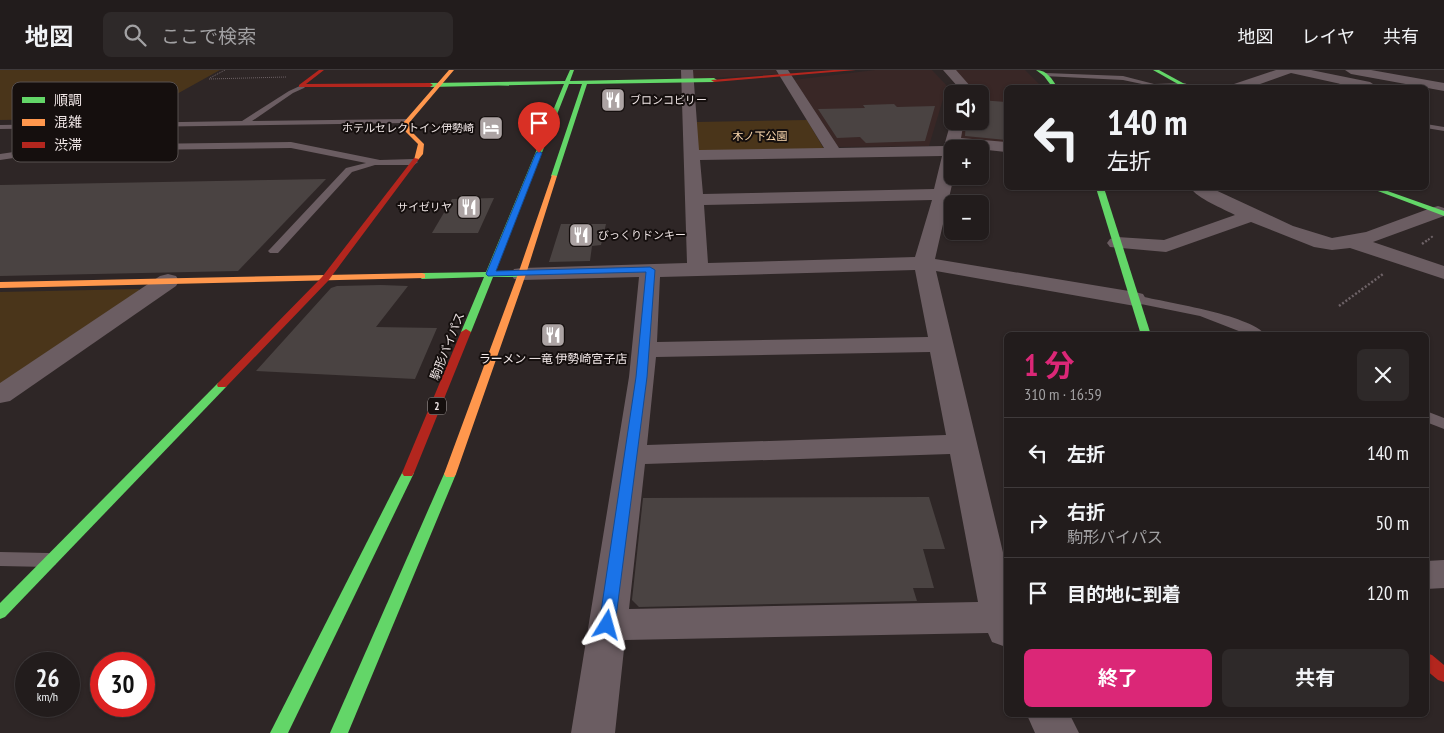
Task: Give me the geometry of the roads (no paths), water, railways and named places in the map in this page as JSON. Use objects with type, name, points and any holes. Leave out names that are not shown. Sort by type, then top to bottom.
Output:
[{"type":"street","points":[[322,70],[300,86],[566,84],[688,76],[854,70]]},
{"type":"street","points":[[0,613],[325,279],[422,149],[421,144],[407,130],[406,123],[452,70]]},
{"type":"street","name":"駒形バイパス","points":[[280,733],[416,457],[572,70]]},
{"type":"street","points":[[339,733],[456,460],[522,274],[589,70]]},
{"type":"street","points":[[949,70],[963,85]]},
{"type":"street","points":[[1156,70],[1186,85]]},
{"type":"street","points":[[1244,85],[1288,70]]},
{"type":"street","points":[[1294,70],[1343,84]]},
{"type":"street","points":[[1351,70],[1428,85]]},
{"type":"street","points":[[784,73],[834,152]]},
{"type":"street","points":[[1042,73],[1053,85]]},
{"type":"street","points":[[688,76],[698,269]]},
{"type":"street","points":[[1429,85],[1444,88]]},
{"type":"street","points":[[692,155],[944,147]]},
{"type":"street","points":[[989,147],[1004,147]]},
{"type":"street","points":[[607,625],[1004,622],[961,444],[924,263],[944,184]]},
{"type":"street","points":[[1101,190],[1145,332]]},
{"type":"street","points":[[1203,190],[1252,215],[1315,241],[1330,245],[1353,242],[1441,213]]},
{"type":"street","points":[[1379,190],[1441,213]]},
{"type":"street","points":[[694,200],[942,194]]},
{"type":"street","points":[[1117,243],[1166,246],[1252,215]]},
{"type":"street","points":[[1353,242],[1444,273]]},
{"type":"street","points":[[0,285],[325,279],[924,263],[1135,299]]},
{"type":"street","points":[[593,733],[644,350],[650,270]]},
{"type":"street","points":[[0,395],[168,281]]},
{"type":"street","points":[[644,350],[940,344]]},
{"type":"street","points":[[631,455],[961,444]]},
{"type":"street","points":[[1429,575],[1444,574]]},
{"type":"street","points":[[1429,662],[1444,674]]},
{"type":"street","points":[[1049,717],[1057,733]]},
{"type":"lane","points":[[1042,73],[1123,78],[1151,84],[1170,85]]},
{"type":"lane","points":[[1147,85],[1151,84]]},
{"type":"lane","points":[[244,123],[291,92],[302,87]]},
{"type":"lane","points":[[178,124],[408,121]]},
{"type":"lane","points":[[1429,127],[1444,130]]},
{"type":"lane","points":[[178,146],[291,145],[380,162]]},
{"type":"lane","points":[[274,251],[349,170],[356,166],[380,162],[414,162]]},
{"type":"lane","points":[[1135,299],[1184,308],[1239,324],[1254,332]]},
{"type":"lane","points":[[1429,417],[1444,424]]},
{"type":"lane","points":[[0,559],[51,560]]},
{"type":"place","name":"ブロンコビリー","points":[[613,100]]},
{"type":"place","name":"ホテルセレクトイン伊勢崎","points":[[491,128]]},
{"type":"place","name":"サイゼリヤ","points":[[469,207]]},
{"type":"place","name":"びっくりドンキー","points":[[581,235]]},
{"type":"place","name":"ラーメン 一竜 伊勢崎宮子店","points":[[553,335]]},
{"type":"park label","name":"木ノ下公園","points":[[760,136]]}]
